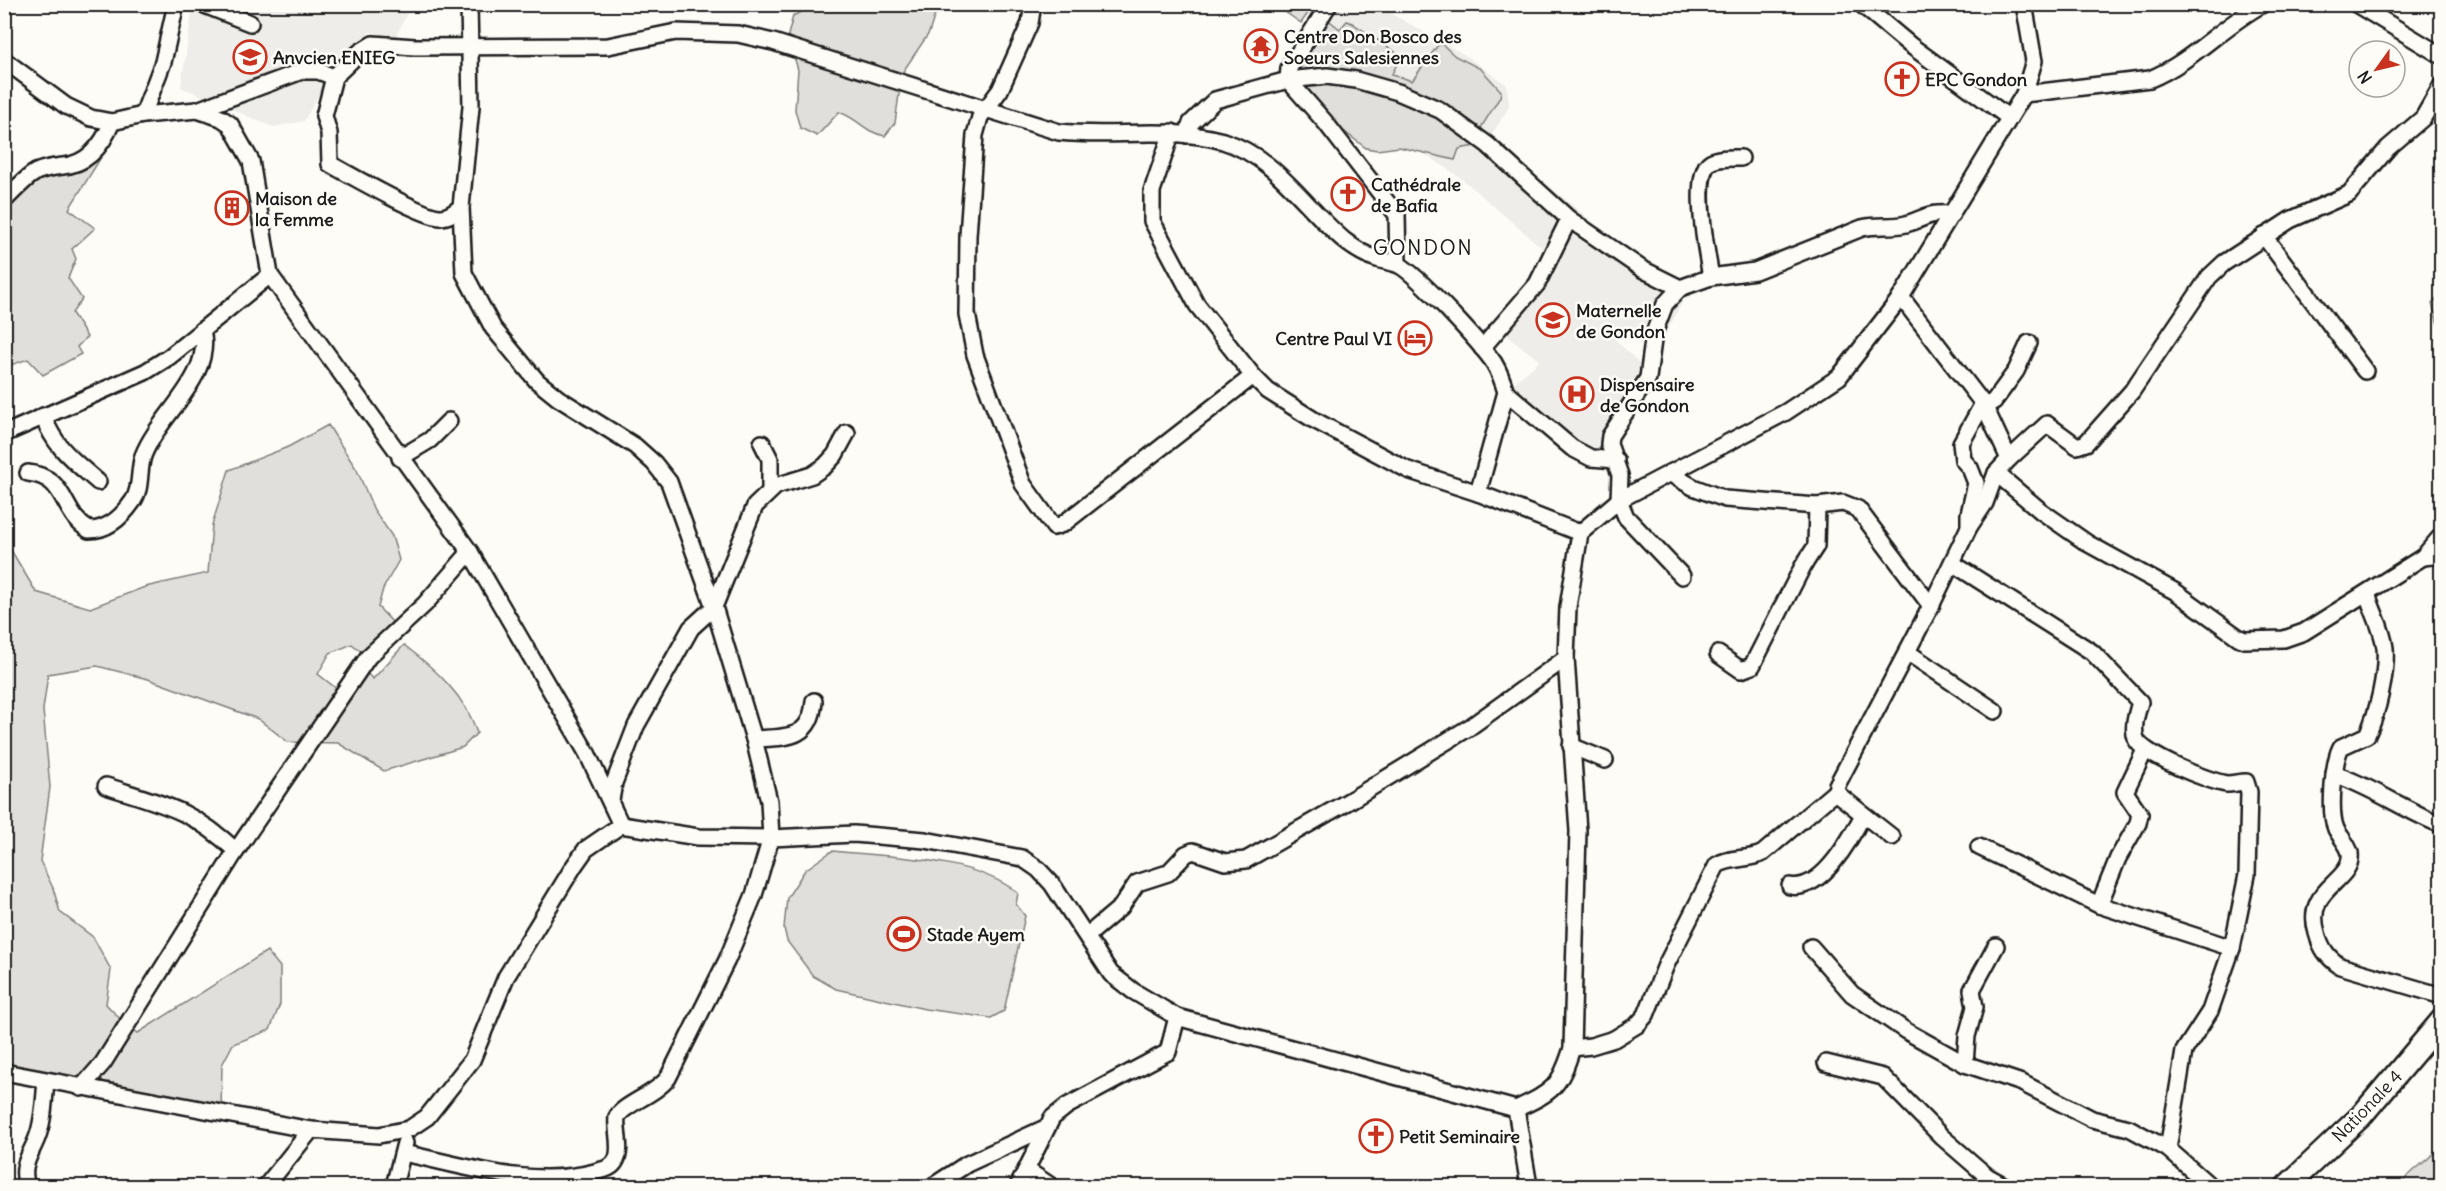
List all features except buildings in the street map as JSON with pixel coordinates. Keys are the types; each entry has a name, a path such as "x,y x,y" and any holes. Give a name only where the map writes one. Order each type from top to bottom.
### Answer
{"highway":[{"name":"Nationale 4","path":"2287,1186 2361,1116 2442,1020"}],"street":[{"path":"143,115 162,62 176,4"},
{"path":"202,4 250,23"},
{"path":"403,1153 518,1181 569,1178 605,1169 616,1161 617,1117 623,1109 656,1090 668,1078 736,942 754,895 771,838 769,801 754,739 714,607 680,507 669,482 654,463 635,446 544,387 493,328 464,273 461,207 471,107 469,4"},
{"path":"1033,4 1030,23 1000,90 984,110 975,135 968,236 967,314 975,355 1019,474 1046,518 1054,527 1063,524 1252,376"},
{"path":"1329,4 1289,68 1288,80 1325,122 1397,215 1398,264"},
{"path":"1861,4 1910,45 2008,117"},
{"path":"4,1072 311,1130 379,1135 409,1129 427,1117 472,1060 506,977 574,866 586,849 621,825 698,837 771,838 854,834 925,840 1022,858 1038,869 1052,884 1088,935 1111,974 1121,983 1177,1017 1516,1109 1543,1096 1564,1075 1572,1048 1578,831 1566,658 1568,607 1580,533 1619,500 1786,412 1824,389 1851,362 1901,297 2024,94 2034,61 2024,4"},
{"path":"2024,94 2150,79 2169,72 2242,15 2263,4"},
{"path":"2356,4 2442,56"},
{"path":"461,207 451,215 435,217 386,195 330,164 328,133 324,116 334,77 373,44 415,47 608,46 676,32 738,34 785,45 1059,132 1179,134 1223,141 1251,154 1281,176 1346,243 1374,259 1398,264 1414,276 1482,348 1502,377 1506,393 1478,493"},
{"path":"4,60 66,106 91,118 112,122 143,115 198,110 302,70 318,71 334,77"},
{"path":"1580,533 1478,493 1408,470 1314,420 1268,391 1252,376 1197,305 1152,221 1152,190 1179,134 1215,100 1288,80 1327,76 1356,80 1398,92 1440,110 1488,146 1569,219 1618,255 1658,279 1680,288"},
{"path":"1572,1048 1591,1046 1614,1039 1637,1025 1646,1015 1666,965 1717,865 1736,857 1752,858 1763,853 1836,791 1931,606 1969,526 1985,503 1996,473 2047,424 2077,446 2086,443 2132,391 2209,277 2224,263 2290,220 2339,201 2354,190 2388,148 2423,118 2442,85"},
{"path":"198,110 230,124 251,161 270,275 470,552 587,753 621,825"},
{"path":"4,201 36,172 51,167 75,164 88,157 106,139 112,122"},
{"path":"1711,277 1701,206 1703,174 1707,166 1716,160 1741,158"},
{"path":"1682,576 1633,526 1619,500 1620,475 1609,444 1610,436 1648,378 1654,333 1665,304 1680,288 1711,277 1755,271 1862,228 1878,224 1903,225 1930,213 1952,214"},
{"path":"1482,348 1537,284 1569,219"},
{"path":"2264,236 2365,371"},
{"path":"4,434 145,372 169,357 270,275"},
{"path":"1901,297 1984,405 2009,459"},
{"path":"28,473 39,474 51,480 74,516 88,530 107,527 114,522 136,498 143,456 171,409 200,369 204,357 202,330"},
{"path":"1969,526 1976,483 1970,468 1963,460 1961,443 1984,405 1994,401 2016,371 2030,343"},
{"path":"1506,393 1572,448 1591,458 1616,460"},
{"path":"43,416 50,435 61,450 98,482"},
{"path":"400,458 430,440 449,421"},
{"path":"610,800 614,783 636,726 691,628 714,607 755,506 776,486 812,475 825,466 835,455 847,433"},
{"path":"762,443 770,459 770,491"},
{"path":"1669,473 1693,487 1725,499 1817,506 1843,503 1858,509 1931,606"},
{"path":"1996,473 2042,511 2087,543 2176,592 2244,640 2284,639 2304,633 2423,557 2442,535"},
{"path":"1718,654 1741,670 1752,666 1803,566 1816,546 1817,506"},
{"path":"81,1088 97,1071 121,1036 236,851 368,657 425,604 470,552"},
{"path":"2423,557 2442,555"},
{"path":"1952,563 2092,652 2140,702 2135,720 2136,739 2145,750 2200,775 2228,784 2246,782 2249,792 2247,875 2232,948 2210,1011 2184,1051 2168,1149"},
{"path":"2367,593 2385,649 2378,704 2367,735 2341,747 2334,774 2334,819 2336,828 2350,852 2349,864 2344,874 2320,898 2314,910 2314,923 2322,947 2329,958 2340,966 2442,996"},
{"path":"1907,652 1995,711"},
{"path":"1088,935 1121,907 1129,891 1142,879 1168,873 1186,854 1194,851 1225,862 1246,860 1354,798 1470,727 1566,658"},
{"path":"754,739 796,735 804,730 813,710 814,701"},
{"path":"1571,746 1605,760"},
{"path":"2099,905 2118,858 2138,823 2140,814 2126,792 2145,750"},
{"path":"2334,774 2363,786 2413,815 2442,825"},
{"path":"106,786 181,810 223,839 236,851"},
{"path":"1836,791 1892,837"},
{"path":"1790,886 1801,885 1832,865 1846,847 1863,814"},
{"path":"1979,848 2075,891 2099,905 2232,948"},
{"path":"1965,1064 1967,1036 1975,1007 1972,990 1996,946"},
{"path":"1811,947 1852,994 1906,1031 1965,1064 2022,1083 2092,1119 2129,1128 2168,1149 2210,1186"},
{"path":"933,1186 967,1164 1045,1128 1067,1106 1167,1052 1177,1017"},
{"path":"1826,1063 1882,1077 1942,1137 1987,1176 2005,1186"},
{"path":"27,1186 23,1171 41,1121 46,1081"},
{"path":"1516,1109 1529,1186"},
{"path":"1018,1186 1045,1128"},
{"path":"394,1186 409,1129"},
{"path":"267,1186 311,1130"},
{"path":"1027,1170 1051,1186"}],"shaded area":[{"name":"Anvcien ENIEG","path":"193,5 411,5 395,38 369,32 351,70 332,71 304,121 273,127 181,87"},
{"path":"814,5 938,5 929,33 902,73 895,123 885,136 871,131 839,112 817,136 800,128 795,110 798,70 788,35 793,16"},
{"path":"1275,5 1314,5 1301,23"},
{"path":"1334,5 1376,5 1465,55 1507,85 1509,106 1490,138 1685,297 1658,348 1608,332 1646,370 1630,401 1594,458 1509,387 1540,361 1503,332 1554,258 1461,178 1293,66"},
{"path":"1322,19 1327,19 1340,29 1347,21 1352,23 1398,54 1399,60 1392,74 1412,81 1438,45 1443,45 1455,56 1481,69 1501,91 1500,97 1482,126 1475,146 1459,149 1455,160 1399,147 1377,150 1366,148 1304,101 1295,70 1318,41"},
{"path":"95,155 100,159 69,209 95,228 72,249 76,259 68,278 82,299 72,313 87,337 77,347 81,354 43,375 28,359 5,367 4,203 32,179"},
{"path":"2441,295 2441,334 2432,304"},
{"path":"328,425 357,470 374,510 392,536 399,560 383,589 378,607 398,628 368,657 352,644 330,653 318,674 341,692 363,670 373,679 404,645 448,684 465,707 477,733 463,747 384,771 338,743 288,742 258,719 148,679 97,666 48,674 43,710 50,787 40,861 53,888 60,912 93,937 111,970 106,1004 122,1021 138,1033 267,951 280,967 280,1004 270,1030 233,1044 222,1065 221,1110 19,1066 4,1066 5,540 36,592 90,608 145,587 208,573 212,525 229,470 288,447"},
{"name":"Stade Ayem","path":"832,851 904,857 954,865 999,881 1018,893 1016,904 1025,916 1004,1011 991,1018 925,1009 836,989 813,976 787,941 784,928 787,898 805,870"},
{"path":"2441,1146 2441,1186 2399,1186 2409,1175"}],"place":[{"name":"Centre Don Bosco des Soeurs Salesiennes","path":"1261,46"},
{"name":"Anvcien ENIEG","path":"250,57"},
{"name":"EPC Gondon","path":"1902,79"},
{"name":"Cathédrale de Bafia","path":"1348,194"},
{"name":"Maison de la Femme","path":"232,208"},
{"name":"Maternelle de Gondon","path":"1553,320"},
{"name":"Centre Paul VI","path":"1415,338"},
{"name":"Dispensaire de Gondon","path":"1577,394"},
{"name":"Stade Ayem","path":"904,934"},
{"name":"Petit Seminaire","path":"1376,1136"}],"district":[{"name":"GONDON","path":"1423,247"}]}
